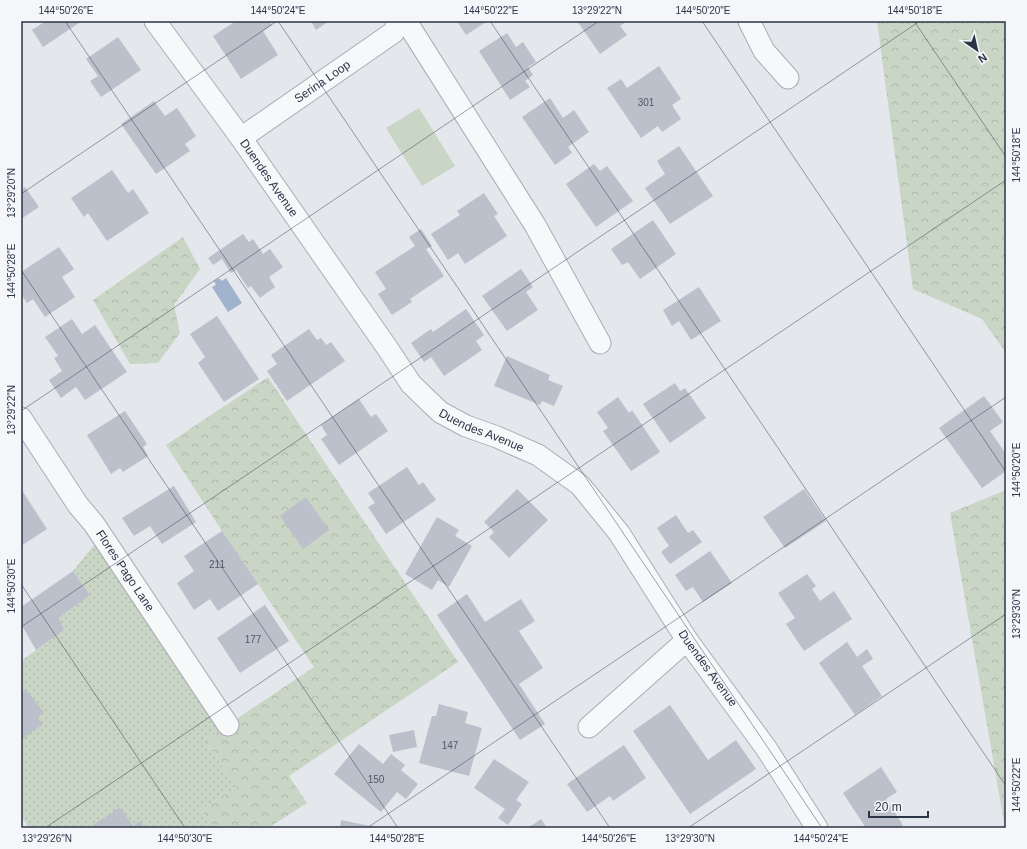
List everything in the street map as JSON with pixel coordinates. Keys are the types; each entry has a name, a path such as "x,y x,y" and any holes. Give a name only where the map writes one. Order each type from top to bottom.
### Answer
{"street":[{"name":"Duendes Avenue","path":"155,21 241,138 411,384 440,412 466,426 497,437 538,455 580,485 619,534 687,640 766,748 817,828"},
{"name":"Serina Loop","path":"241,138 394,32 398,21"},
{"path":"406,21 535,225 600,343"},
{"path":"749,21 764,51 788,78"},
{"name":"Flores Pago Lane","path":"21,418 78,505 94,524 228,725"},
{"path":"589,726 687,640"}],"green space":[{"path":"877,21 1006,21 1006,353 982,319 913,289"},
{"path":"419,108 455,166 422,186 386,128"},
{"path":"183,237 200,269 174,305 180,333 158,363 130,364 93,300"},
{"path":"268,377 458,662 289,776 307,803 268,828 212,828 201,810 236,787 205,740 314,667 166,445"},
{"path":"1006,490 1006,828 1005,828 950,513"},
{"path":"102,535 228,725 205,740 236,787 201,810 212,828 29,828 21,816 21,661 64,630 59,618 90,595 73,571"}],"water":[{"path":"226,278 242,303 228,312 212,287 216,285 214,281 220,279 222,281"}],"building":[{"path":"46,21 82,21 43,47 32,30"},
{"path":"236,21 269,21 272,25 263,31 278,55 241,79 213,36"},
{"path":"311,21 329,21 316,30"},
{"path":"457,21 485,21 486,22 466,35"},
{"path":"577,21 627,21 620,26 627,35 600,54"},
{"path":"507,33 516,47 523,42 536,62 528,67 533,75 525,81 530,87 510,100 479,51"},
{"path":"118,37 141,70 101,97 90,81 98,76 86,59"},
{"path":"659,66 681,99 672,105 681,119 662,132 658,126 641,138 607,88 621,79 627,88"},
{"path":"550,98 563,118 574,110 589,132 568,147 572,153 555,165 522,117"},
{"path":"154,101 165,116 177,108 196,136 185,144 190,151 156,174 121,124"},
{"path":"679,146 713,196 670,224 645,188 665,174 657,161"},
{"path":"594,164 600,171 607,166 633,201 596,227 566,184"},
{"path":"112,170 128,193 133,189 149,213 107,241 88,213 84,217 71,198"},
{"path":"25,187 39,207 21,219 21,190"},
{"path":"484,193 498,214 494,216 507,236 465,264 458,253 448,260 431,234 460,215 457,211"},
{"path":"653,220 676,254 640,279 628,262 622,265 611,249"},
{"path":"421,229 432,246 426,249 444,276 410,299 412,302 392,315 378,294 386,289 375,272 415,246 409,237"},
{"path":"243,234 249,242 253,239 263,254 270,249 283,267 269,277 275,287 260,298 251,286 248,288 236,270 231,273 222,259 213,265 208,258"},
{"path":"59,247 74,269 62,277 75,297 45,317 33,299 27,303 21,294 21,272"},
{"path":"521,269 533,287 526,292 538,310 507,331 482,296"},
{"path":"699,287 721,321 691,340 679,321 672,326 663,310"},
{"path":"466,309 484,335 476,341 482,350 444,376 431,357 424,362 411,343 431,329 433,332"},
{"path":"217,316 259,379 224,402 198,363 205,357 190,334"},
{"path":"72,319 82,334 95,325 127,372 85,400 76,387 61,398 49,380 62,371 54,358 58,356 45,337"},
{"path":"309,329 317,340 321,338 326,345 331,342 345,361 287,401 267,371 277,364 271,355"},
{"path":"507,356 550,375 548,380 563,386 554,406 542,401 540,405 494,386"},
{"path":"675,383 680,391 685,388 706,418 670,443 643,404"},
{"path":"984,396 1003,422 990,431 1006,454 1006,471 982,488 939,428"},
{"path":"618,397 629,413 632,410 660,452 631,471 603,431 608,428 597,412"},
{"path":"359,399 371,417 376,414 388,431 339,465 321,439 327,435 321,425"},
{"path":"125,411 147,444 143,447 148,456 123,472 120,468 111,474 87,435"},
{"path":"407,467 419,485 423,482 436,500 386,534 368,507 375,503 368,493"},
{"path":"174,486 196,522 162,544 150,526 134,536 122,518"},
{"path":"517,489 548,520 509,558 489,537 494,532 484,522"},
{"path":"804,489 826,521 785,548 763,517"},
{"path":"23,492 47,529 21,546 21,494"},
{"path":"306,497 329,530 303,549 280,516"},
{"path":"676,515 688,533 693,530 702,542 670,564 661,552 669,546 657,528"},
{"path":"437,517 459,530 455,536 472,546 449,587 438,580 432,590 405,574"},
{"path":"222,531 258,584 218,611 210,599 194,610 177,583 194,571 184,556"},
{"path":"710,551 732,583 703,602 693,587 686,591 675,575"},
{"path":"73,571 90,595 59,618 64,630 36,650 21,624 21,607"},
{"path":"807,574 816,586 812,589 820,601 834,591 852,619 804,651 786,624 795,618 778,593"},
{"path":"467,594 485,622 521,599 535,621 519,631 543,668 519,684 545,724 520,740 437,615"},
{"path":"265,605 289,641 240,673 217,638"},
{"path":"847,642 857,657 867,649 873,659 862,666 882,696 855,715 819,663"},
{"path":"26,689 44,713 37,717 43,724 21,740 21,692"},
{"path":"439,704 468,712 465,723 482,728 469,776 419,763 432,716 436,716"},
{"path":"670,705 708,760 736,740 756,769 690,814 633,731"},
{"path":"414,730 417,747 393,752 389,735"},
{"path":"359,744 383,764 391,754 405,765 401,770 418,784 406,799 397,792 381,812 334,774"},
{"path":"624,745 646,778 613,801 610,796 587,812 567,784"},
{"path":"494,759 529,782 516,800 522,804 508,825 498,818 505,809 474,788"},
{"path":"881,767 897,792 886,799 903,825 899,828 866,828 843,793"},
{"path":"120,807 133,826 140,821 145,828 89,828"},
{"path":"541,819 547,828 528,828"},
{"path":"341,820 375,827 375,828 340,828"}]}
